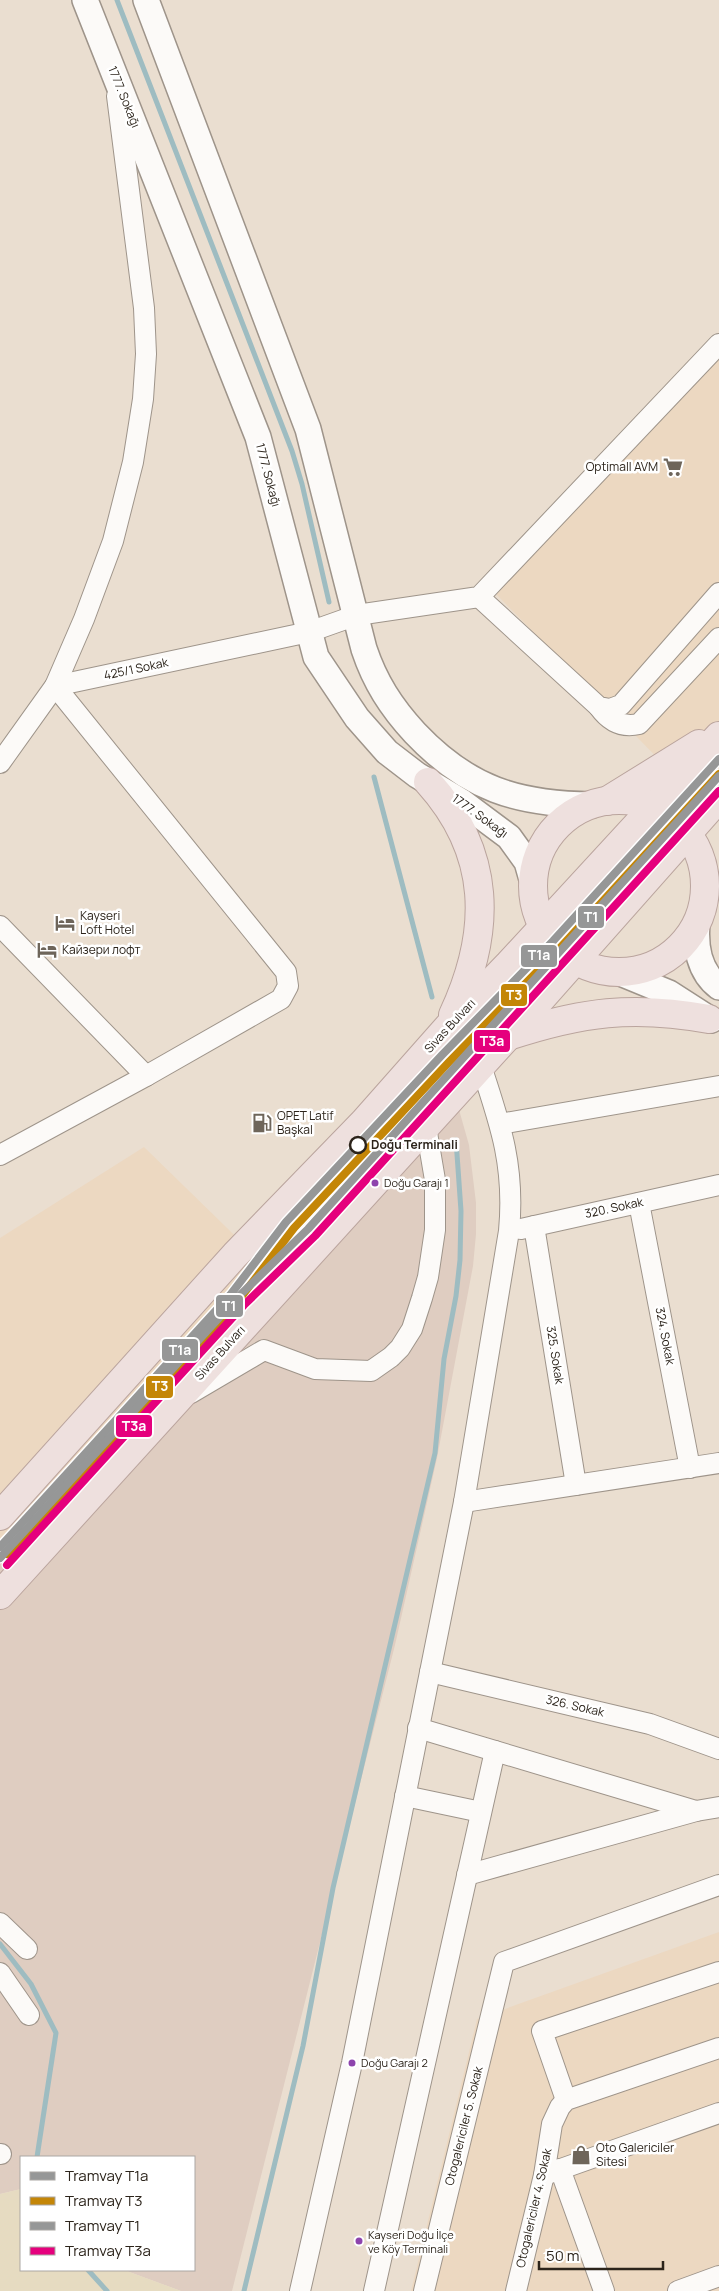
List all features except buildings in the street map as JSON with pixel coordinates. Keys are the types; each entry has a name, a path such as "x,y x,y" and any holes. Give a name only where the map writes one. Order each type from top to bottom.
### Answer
{"highway":[{"path":"600,803 623,800 653,807 677,822 687,832 695,845 705,873 704,903 697,923 684,943 661,962 633,972 618,972 588,967 575,960 553,941 543,927 537,913 533,883 537,861 546,841 566,819 600,803 719,731"},
{"name":"Sivas Bulvarı","path":"0,1516 235,1255 364,1122 448,1027 719,736"},
{"path":"428,782 461,826 474,859 480,892 480,921 474,957 459,1003 448,1027"},
{"name":"Sivas Bulvarı","path":"0,1595 426,1127 719,798"},
{"path":"508,1036 552,1022 600,1013 652,1011 714,1022"}],"street":[{"name":"1777. Sokağı","path":"85,0 258,437 316,657 357,718 387,752 428,782 482,815 509,837 527,862 533,883"},
{"name":"1777. Sokağı","path":"146,0 308,429 370,667 378,684 397,712 439,757 465,776 505,793 548,803 600,803"},
{"path":"0,763 54,686 84,619 113,541 133,462 145,377 144,308 115,74"},
{"path":"719,344 479,597 608,717 620,724 639,724 719,638"},
{"path":"599,707 610,709 621,705 719,593"},
{"name":"425/1 Sokak","path":"54,686 309,632 357,615 479,597"},
{"path":"0,1155 146,1076 280,999 285,993 288,979 286,972 54,686"},
{"path":"697,923 696,934 699,956 709,977 719,987"},
{"path":"0,926 146,1076"},
{"path":"618,972 669,993 714,1022"},
{"path":"300,2291 352,2063 464,1502 509,1231 511,1181 500,1124 481,1066"},
{"path":"500,1124 719,1086"},
{"path":"175,1403 264,1350 315,1369 371,1371 400,1348 412,1329 422,1298 428,1277 435,1230 435,1180 426,1127"},
{"name":"320. Sokak","path":"509,1231 719,1185"},
{"name":"324. Sokak","path":"639,1203 690,1468"},
{"name":"325. Sokak","path":"534,1226 576,1485"},
{"path":"464,1502 719,1462"},
{"name":"326. Sokak","path":"430,1672 650,1724 719,1748"},
{"path":"418,1728 696,1811"},
{"path":"374,2291 495,1751"},
{"path":"405,1796 481,1812"},
{"path":"467,1875 696,1811 719,1807"},
{"name":"Otogalericiler 5. Sokak","path":"424,2291 504,1962 719,1885"},
{"path":"0,1923 27,1949"},
{"path":"719,1972 542,2031 566,2100 719,2048"},
{"path":"0,1973 29,2015"},
{"name":"Otogalericiler 4. Sokak","path":"516,2291 552,2172 552,2124 560,2107 566,2100"},
{"path":"604,2291 552,2172 719,2113"},
{"path":"678,2291 719,2276"}],"shaded area":[{"path":"719,343 719,772 696,797 488,586"},
{"path":"444,1067 454,1092 469,1145 476,1203 473,1266 437,1458 395,1645 232,2291 181,2291 127,2271 195,2271 195,2156 20,2156 20,2189 0,2194 0,1559 86,1466"},
{"path":"144,1147 266,1266 0,1559 0,1238"},
{"name":"Oto Galericiler Sitesi","path":"719,1932 719,2291 411,2291 477,2019"}],"sand":[{"path":"20,2189 20,2271 127,2271 181,2291 0,2291 0,2194"}],"waterway":[{"path":"117,0 292,451 302,484 329,602"},
{"path":"374,777 432,997"},
{"path":"244,2291 303,2046 333,1888 435,1453 444,1359 456,1296 460,1260 461,1211 456,1140"},
{"path":"0,1944 31,1984 56,2033 37,2156"},
{"path":"89,2271 107,2291"}],"tram line":[{"name":"T1a","path":"0,1547 231,1294 286,1222 442,1055 553,941 719,759"},
{"name":"T3","path":"7,1554 238,1301 294,1228 449,1062 560,948 719,774"},
{"name":"T1","path":"0,1558 237,1298 308,1229 719,776"},
{"name":"T3a","path":"7,1565 244,1305 315,1236 719,791"}],"place":[{"name":"Optimall AVM","path":"673,467"},
{"name":"Kayseri Loft Hotel","path":"65,923"},
{"name":"Кайзери лофт","path":"47,950"},
{"name":"OPET Latif Başkal","path":"262,1123"},
{"name":"Doğu Terminali","path":"358,1145"},
{"name":"Doğu Garajı 1","path":"375,1183"},
{"name":"Doğu Garajı 2","path":"352,2063"},
{"name":"Oto Galericiler Sitesi","path":"581,2155"},
{"name":"Kayseri Doğu İlçe ve Köy Terminali","path":"359,2241"}]}
